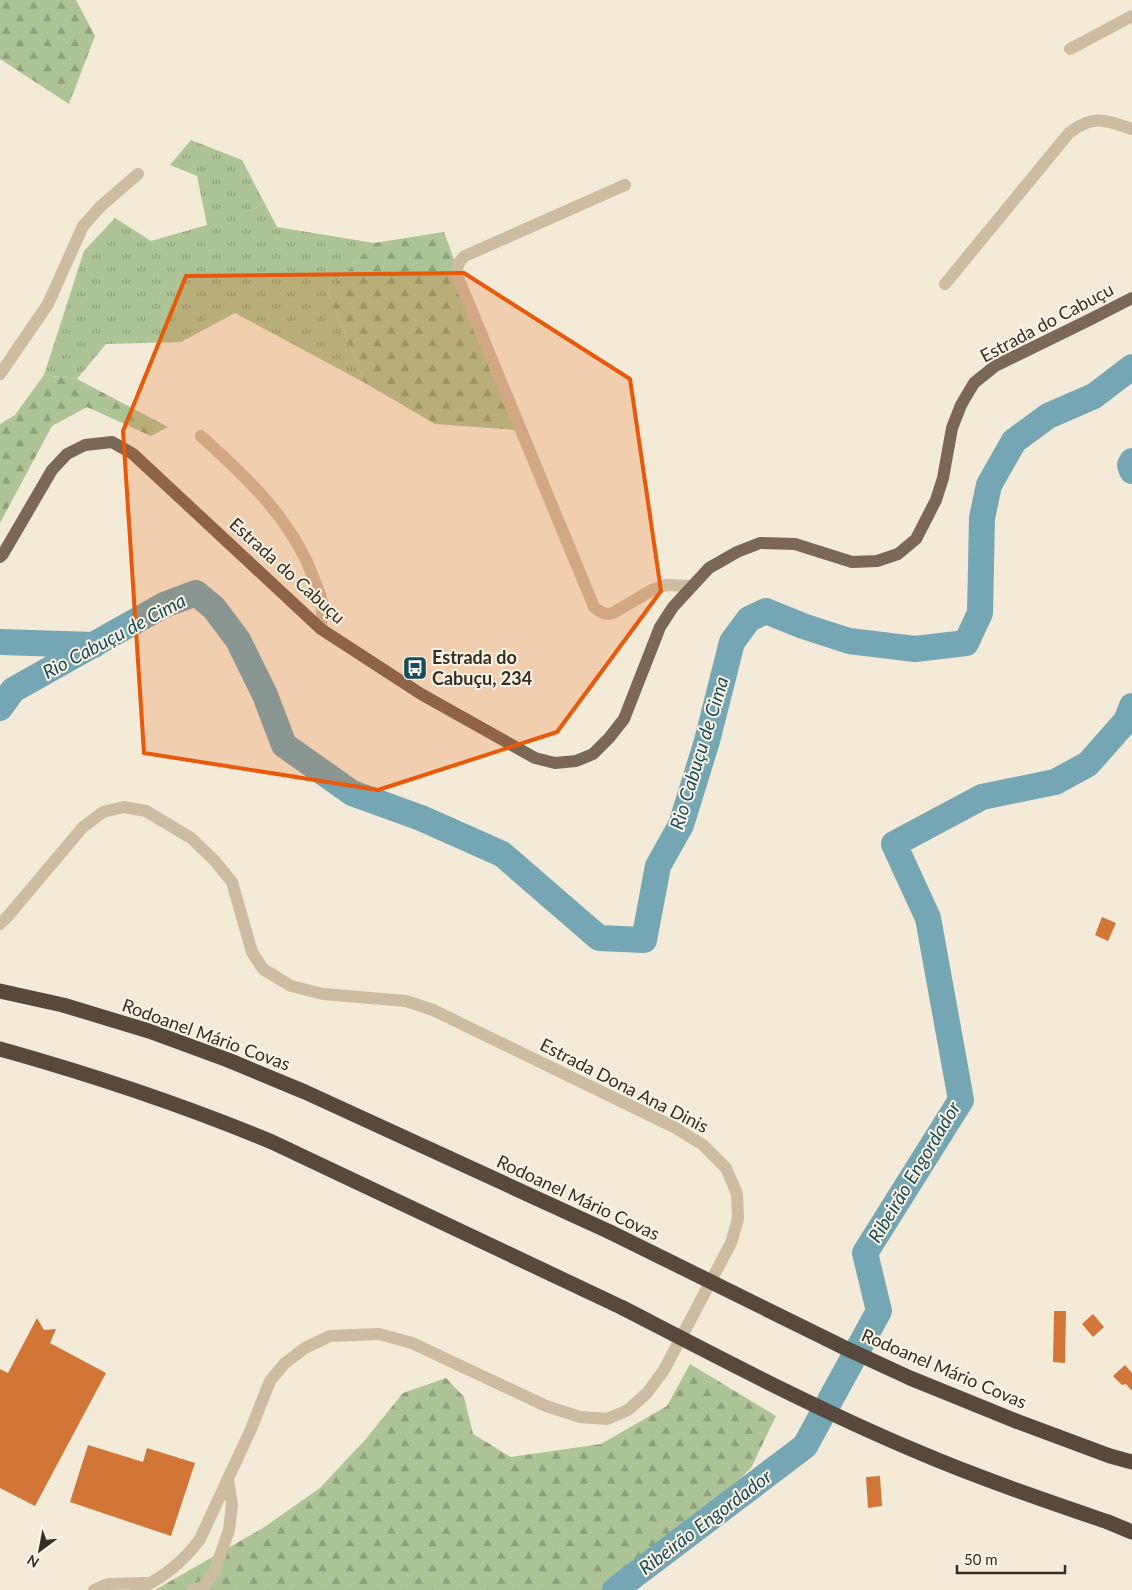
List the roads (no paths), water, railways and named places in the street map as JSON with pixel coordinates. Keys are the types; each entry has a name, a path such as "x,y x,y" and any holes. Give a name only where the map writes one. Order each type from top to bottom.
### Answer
{"highway":[{"name":"Rodoanel Mário Covas","path":"0,991 63,1005 124,1024 228,1060 305,1092 610,1232 910,1378 1016,1421 1110,1456 1132,1462"},
{"path":"0,1049 78,1071 155,1096 272,1142 623,1308 825,1410 916,1451 1132,1532"}],"main road":[{"name":"Estrada do Cabuçu","path":"0,556 3,554 52,470 67,454 84,446 112,442 133,454 320,629 422,694 535,758 555,763 576,761 593,754 624,719 660,627 673,607 709,568 736,552 760,543 795,544 852,562 877,562 898,554 916,539 936,500 943,478 952,428 961,404 974,383 995,366 1132,298"}],"street":[{"path":"1070,49 1132,16"},
{"path":"946,284 1070,133 1082,124 1102,120 1132,129"},
{"path":"0,374 48,304 83,226 101,206 138,174"},
{"path":"625,185 465,256 459,261 457,275 594,607 599,612 606,614 614,613 652,590 666,585 692,586"},
{"path":"201,436 237,469 282,519 300,548 322,603 320,629"},
{"name":"Estrada Dona Ana Dinis","path":"0,924 83,827 103,812 124,807 146,810 191,838 214,860 232,882 252,952 263,969 291,986 323,994 406,1001 433,1010 674,1127 703,1145 726,1168 738,1194 738,1219 731,1243 664,1370 647,1393 628,1410 607,1419 580,1417 546,1406 412,1343 379,1334 330,1336 305,1348 285,1363 270,1381 251,1429 200,1540 188,1556 154,1583 136,1590"},
{"path":"192,1590 203,1587 214,1573 229,1530 232,1505 228,1480"},
{"path":"94,1590 108,1584 154,1583"}],"waterway":[{"name":"Rio Cabuçu de Cima","path":"0,708 13,690 164,605 196,593 214,608 238,640 265,695 284,745 352,793 421,818 502,854 599,938 644,940 658,866 681,825 707,741 732,642 749,619 766,611 803,626 849,641 915,649 966,643 980,613 982,518 989,485 1014,441 1048,416 1094,396 1132,367"},
{"name":"Ribeirão Engordador","path":"1132,461 1130,465 1132,471"},
{"path":"0,642 94,645"},
{"name":"Ribeirão Engordador","path":"615,1590 805,1446 879,1311 865,1253 961,1100 928,918 894,844 982,797 1055,782 1088,764 1126,721 1132,706"}],"place":[{"name":"Estrada do Cabuçu, 234","path":"415,668"}]}
